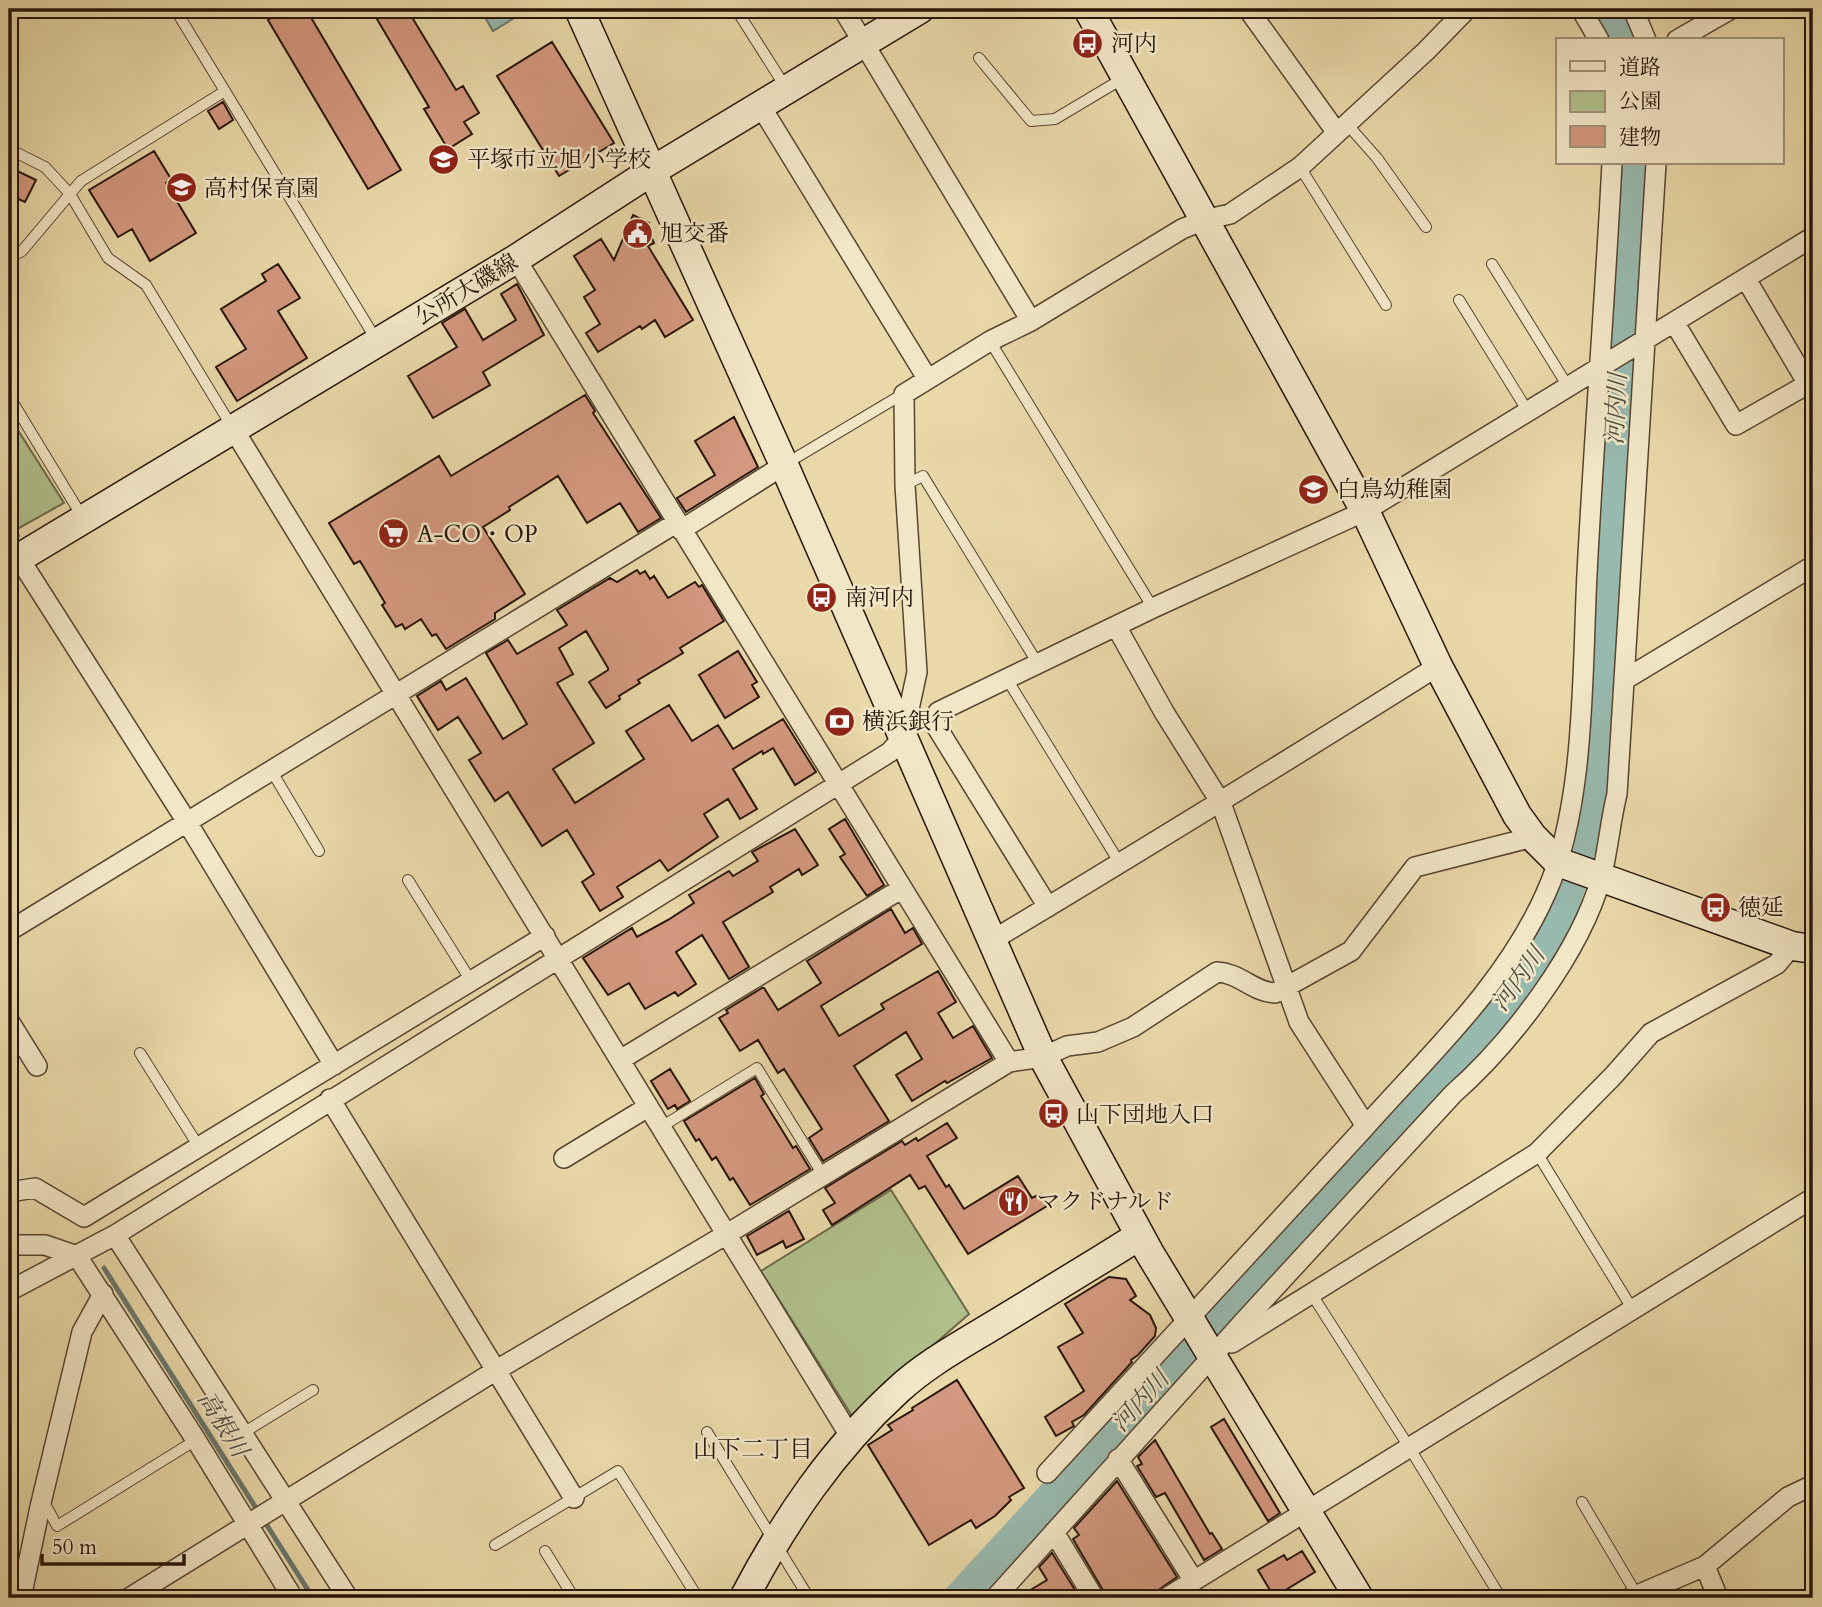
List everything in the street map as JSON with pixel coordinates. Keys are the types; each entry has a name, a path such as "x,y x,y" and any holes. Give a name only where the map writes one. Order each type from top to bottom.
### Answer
{"street":[{"path":"579,9 784,465 1043,1057 1139,1236 1359,1598"},
{"path":"844,9 1031,321"},
{"name":"公所大磯線","path":"14,561 516,259 786,88 920,9"},
{"path":"1088,9 1365,511 1438,666 1517,815 1533,837 1561,863 1802,947"},
{"path":"1248,9 1341,128"},
{"path":"9,1291 115,1235 890,752 903,737 917,672 905,485 904,394 1182,229 1230,214 1300,167 1426,51 1467,9"},
{"path":"1581,9 1598,38"},
{"path":"1633,9 1645,38"},
{"path":"1680,38 1731,9"},
{"path":"760,105 927,378"},
{"path":"1047,1473 1477,1002 1509,961 1561,863 1577,742 1612,164"},
{"path":"995,1598 1209,1355 1517,1026 1564,959 1597,877 1617,794 1656,164"},
{"path":"1048,907 933,721 937,712 1153,608 1365,511 1598,366 1646,340 1813,237"},
{"path":"516,259 1009,1062"},
{"path":"1674,322 1737,425 1808,384 1746,279"},
{"path":"234,430 850,1436"},
{"path":"9,931 397,694 784,465"},
{"path":"14,561 187,822 334,1065"},
{"path":"1624,680 1813,566"},
{"path":"1116,626 1164,712 1221,803 1299,1022 1366,1126"},
{"path":"991,941 1221,803 1438,666"},
{"path":"129,1598 495,1371 727,1234 1009,1062 1043,1057 1067,1046 1098,1042 1133,1027 1217,972 1231,972 1262,992 1275,993 1351,951 1415,867 1533,837"},
{"path":"620,1060 901,888"},
{"path":"9,1192 35,1188 84,1217 545,936"},
{"path":"1209,1355 1537,1153 1651,1033 1777,964 1802,947"},
{"path":"9,1021 37,1066"},
{"path":"330,1099 574,1498"},
{"path":"564,1158 648,1107"},
{"path":"1166,1598 1813,1198"},
{"path":"115,1235 348,1598"},
{"path":"744,1598 774,1542 813,1483 850,1436 899,1389 930,1366 1139,1236"},
{"path":"9,1245 45,1245 77,1256 196,1440 293,1598"},
{"path":"21,1598 82,1332 103,1294"},
{"path":"1118,1459 1194,1581"},
{"path":"1633,1597 1705,1566 1788,1497 1813,1485"},
{"path":"1054,1532 1094,1598"},
{"path":"1705,1566 1718,1598"}],"lane":[{"path":"175,9 377,342"},
{"path":"736,9 786,88"},
{"path":"979,58 1031,121 1055,119 1125,77"},
{"path":"9,258 22,250 81,181 225,91"},
{"path":"1341,128 1377,158 1426,227"},
{"path":"9,149 45,167 70,194 108,258 146,285 234,430"},
{"path":"1300,167 1386,304"},
{"path":"1492,264 1567,385"},
{"path":"1460,300 1527,410"},
{"path":"990,341 1153,608"},
{"path":"784,465 904,394"},
{"path":"9,396 83,519"},
{"path":"905,485 923,476 1038,664"},
{"path":"1007,679 1119,862"},
{"path":"271,770 319,851"},
{"path":"408,880 471,981"},
{"path":"140,1053 199,1147"},
{"path":"660,1127 757,1068 823,1175"},
{"path":"1537,1153 1633,1310"},
{"path":"1311,1293 1501,1598"},
{"path":"243,1433 313,1390"},
{"path":"707,1432 809,1598"},
{"path":"42,1500 57,1526 196,1440"},
{"path":"495,1545 618,1471 698,1598"},
{"path":"1582,1502 1633,1597"},
{"path":"545,1551 574,1598"}],"green space":[{"path":"9,416 64,503 17,529 19,536 9,542"},
{"path":"891,1190 969,1314 852,1416 761,1271"}],"water":[{"path":"480,9 522,9 524,12 493,31"}],"building":[{"path":"287,9 306,9 401,170 368,189 268,20"},
{"path":"371,9 407,9 456,90 463,86 479,113 464,122 472,134 448,149 424,109 429,107"},
{"path":"552,42 614,143 559,176 497,76"},
{"path":"223,102 233,120 219,129 208,111"},
{"path":"154,151 171,179 166,183 196,233 150,261 132,229 118,237 89,190"},
{"path":"9,167 36,180 25,202 9,195"},
{"path":"633,215 649,223 647,227 654,243 648,246 693,320 665,337 655,320 642,329 640,326 598,352 586,333 600,324 584,297 595,290 574,256 601,239 614,260"},
{"path":"278,264 300,298 278,311 307,358 237,401 216,367 246,349 221,309 266,281 262,274"},
{"path":"517,284 544,335 483,372 490,385 433,418 408,376 457,347 442,323 465,309 483,340 516,320 501,294"},
{"path":"585,395 595,411 593,413 661,518 638,532 620,503 587,523 558,476 483,527 525,594 495,613 495,619 446,649 436,634 432,636 421,619 405,629 402,624 396,627 360,561 354,564 329,523 439,456 451,476"},
{"path":"734,417 758,467 686,512 677,498 715,475 695,441"},
{"path":"637,570 640,574 645,571 650,579 654,576 668,598 695,582 699,587 702,585 724,621 680,648 683,653 638,680 640,683 606,708 589,682 608,668 586,631 559,648 573,674 557,683 594,743 553,769 575,803 644,759 626,731 669,705 692,741 718,725 733,749 783,719 816,772 795,785 773,748 763,754 762,751 733,769 757,809 740,819 728,799 704,814 718,837 668,871 660,860 617,887 623,897 600,911 582,882 594,874 567,830 542,846 508,792 495,801 469,760 481,753 458,717 438,730 417,696 441,681 446,690 466,678 503,739 527,724 486,653 508,640 517,654 567,625 557,610 610,578 617,582"},
{"path":"738,651 757,682 752,685 759,697 725,718 699,675"},
{"path":"845,819 884,885 867,896 840,857 845,854 829,829"},
{"path":"795,829 818,865 802,875 799,869 770,887 773,892 723,922 749,967 729,979 702,935 676,952 696,984 678,996 675,992 645,1009 629,983 608,995 583,958 632,928 637,937 668,920 694,903 689,895 729,871 733,876 758,861 752,852"},
{"path":"891,909 905,933 913,928 922,944 821,1006 839,1036 884,1009 881,1004 938,971 956,1002 938,1013 953,1038 973,1026 992,1058 912,1101 896,1075 922,1059 906,1032 854,1066 889,1121 823,1161 809,1138 822,1129 784,1069 778,1073 758,1040 740,1051 719,1018 728,1013 726,1010 762,988 778,1010 821,983 807,961"},
{"path":"670,1069 690,1101 677,1109 675,1105 668,1109 651,1081"},
{"path":"755,1078 764,1094 761,1096 793,1148 796,1146 810,1169 750,1205 733,1178 730,1180 716,1157 712,1160 684,1121"},
{"path":"947,1123 957,1138 927,1156 946,1187 949,1185 964,1209 1018,1176 1032,1198 1040,1194 1047,1206 968,1254 925,1186 919,1189 910,1175 832,1225 823,1210 835,1203 825,1188 902,1141 905,1145 916,1138 918,1141"},
{"path":"789,1211 804,1239 786,1248 783,1241 757,1255 747,1236"},
{"path":"1109,1277 1126,1279 1136,1296 1130,1300 1150,1315 1156,1328 1155,1336 1084,1415 1072,1422 1074,1426 1056,1436 1045,1417 1084,1391 1058,1347 1083,1333 1065,1304"},
{"path":"957,1380 1024,1488 1009,1497 1011,1500 995,1516 976,1528 971,1520 929,1545 868,1445 892,1430 888,1425"},
{"path":"1224,1419 1280,1513 1268,1521 1211,1427"},
{"path":"1155,1440 1210,1534 1212,1533 1222,1549 1204,1560 1165,1493 1156,1497 1137,1466 1142,1464 1138,1457"},
{"path":"1117,1481 1177,1577 1147,1598 1106,1598 1073,1539 1079,1535 1074,1528"},
{"path":"1302,1551 1315,1572 1274,1597 1258,1570 1284,1555 1287,1560"},
{"path":"1052,1553 1080,1598 1017,1598 1047,1580 1039,1567"}],"waterway":[{"name":"河内川","path":"1604,9 1617,38"},
{"name":"河内川","path":"960,1598 1487,1022 1524,979 1553,930 1570,884 1593,789 1630,164"},
{"name":"高根川","path":"104,1268 313,1598"}],"place":[{"name":"河内","path":"1088,43"},
{"name":"平塚市立旭小学校","path":"444,159"},
{"name":"高村保育園","path":"181,188"},
{"name":"旭交番","path":"637,233"},
{"name":"白鳥幼稚園","path":"1314,489"},
{"name":"A-CO・OP","path":"394,534"},
{"name":"南河内","path":"822,597"},
{"name":"横浜銀行","path":"839,721"},
{"name":"徳延","path":"1715,907"},
{"name":"山下団地入口","path":"1053,1114"},
{"name":"マクドナルド","path":"1014,1201"}],"district":[{"name":"山下二丁目","path":"753,1449"}]}
